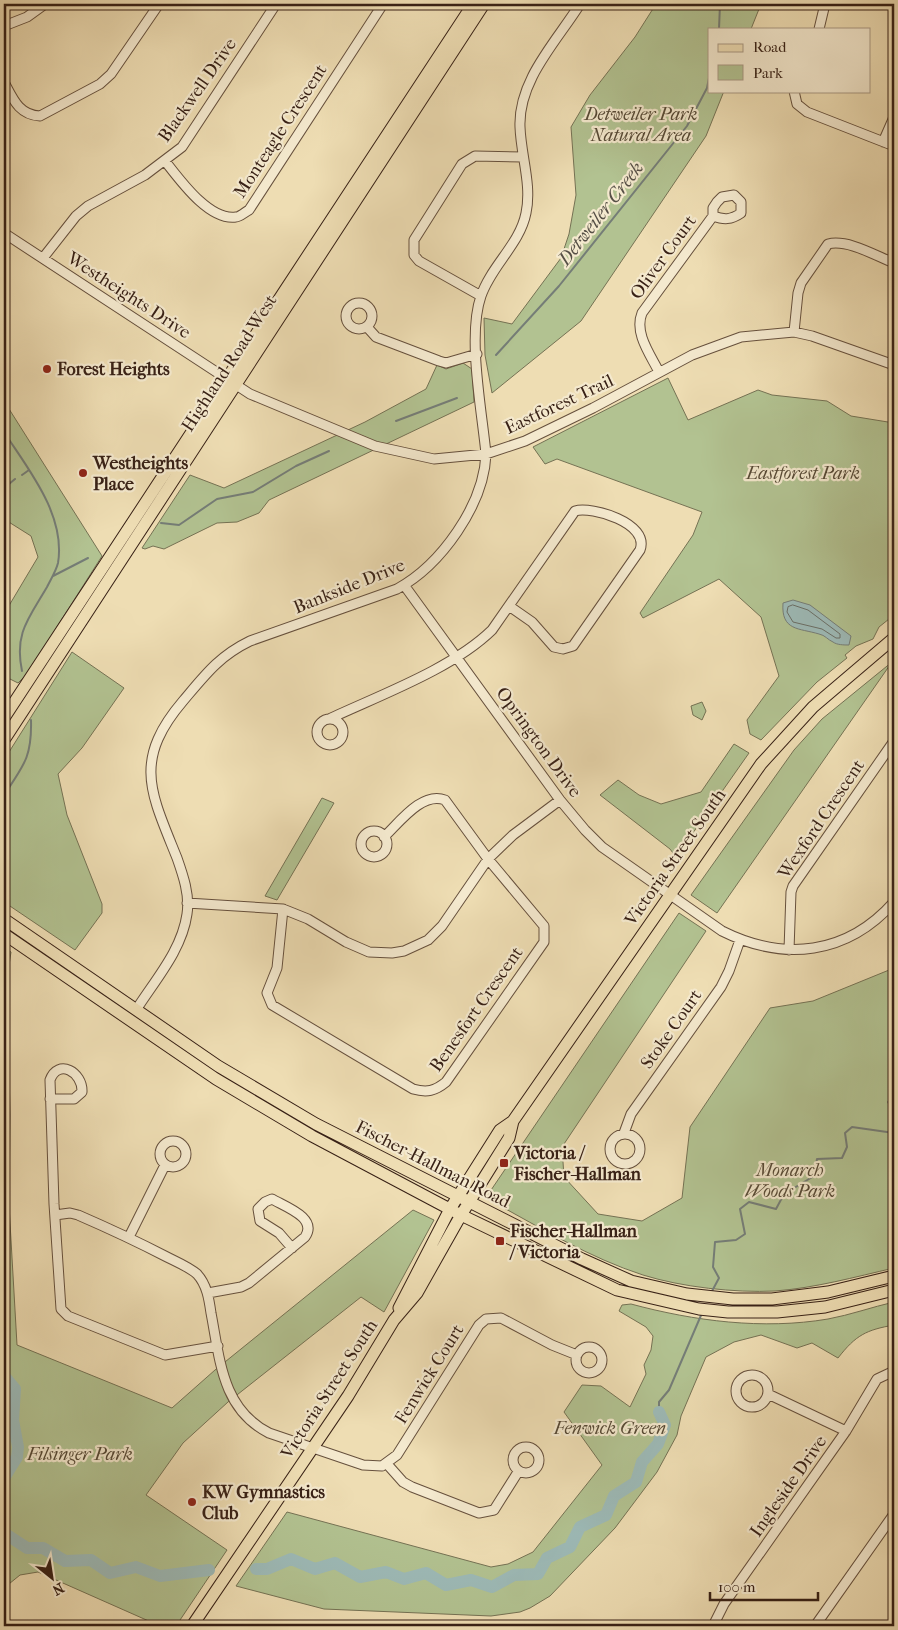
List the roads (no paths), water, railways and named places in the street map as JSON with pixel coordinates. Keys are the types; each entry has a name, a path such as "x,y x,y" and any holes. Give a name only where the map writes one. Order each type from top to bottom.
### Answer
{"main road":[{"name":"Highland Road West","path":"4,718 473,4"},
{"name":"Highland Road West","path":"4,740 484,4"},
{"name":"Victoria Street South","path":"394,1320 408,1288 450,1209 464,1199 509,1138 513,1121 761,764 813,707 894,638"},
{"name":"Fischer-Hallman Road","path":"4,919 218,1066 316,1124 612,1273 646,1285 687,1294 733,1299 807,1296 894,1276"},
{"name":"Fischer-Hallman Road","path":"4,934 216,1079 312,1136 461,1215 617,1290 682,1306 728,1312 796,1311 894,1290"},
{"name":"Victoria Street South","path":"192,1626 312,1449 394,1320 417,1293 461,1215 464,1199"}],"street":[{"path":"4,26 27,17 45,4"},
{"path":"4,82 19,108 31,116 40,116 100,84 111,74 159,4"},
{"name":"Blackwell Drive","path":"43,258 76,216 165,161 182,147 276,4"},
{"name":"Monteagle Crescent","path":"165,161 196,197 214,212 226,217 238,218 249,210 383,4"},
{"name":"Bankside Drive","path":"136,1010 176,949 187,913 182,871 151,786 151,761 155,744 169,717 218,660 230,651 250,641 404,585 427,569 438,556 472,505 481,488 486,454 476,325 481,296 520,230 529,198 520,126 526,88 580,4"},
{"path":"819,28 825,4"},
{"path":"794,92 797,104 807,112 894,146"},
{"path":"882,142 894,117"},
{"path":"481,296 419,261 414,255 414,240 462,164 468,159 475,156 523,157"},
{"name":"Oliver Court","path":"659,372 639,331 638,323 642,313 684,252 713,216"},
{"name":"Westheights Drive","path":"4,232 236,385"},
{"path":"794,332 798,293 801,283 828,244 835,242 846,245 894,263"},
{"path":"367,327 376,337 446,363 477,354"},
{"name":"Eastforest Trail","path":"236,385 266,401 375,446 434,459 486,454 533,437 593,408 659,372 726,342 756,334 794,332 828,340 894,365"},
{"path":"329,719 457,658 492,630 575,511 582,509 594,511 631,525 640,534 642,544 640,550 573,646 563,649 554,646 532,622 509,606"},
{"name":"Oprington Drive","path":"404,585 560,800 585,830 602,847 722,931 740,940 767,948 789,950 813,948 840,942 876,921 894,902"},
{"name":"Wexford Crescent","path":"789,950 791,892 793,886 894,741"},
{"name":"Benesfort Crescent","path":"284,909 277,968 267,993 272,1005 414,1089 430,1091 446,1082 544,942 544,926 488,859 449,804 441,798 424,801 384,837"},
{"path":"187,903 284,909 308,918 346,942 363,950 380,953 404,951 428,940 442,926 488,859 513,835 560,800"},
{"name":"Stoke Court","path":"624,1133 631,1114 721,987 729,972 740,940"},
{"path":"50,1099 60,1304 64,1313 165,1355 218,1346"},
{"path":"129,1238 165,1165"},
{"path":"208,1294 241,1287 249,1283 292,1248 305,1237 309,1232 309,1224 305,1218 272,1199 265,1202 258,1210 260,1221 279,1233 292,1248"},
{"path":"56,1215 70,1213 78,1215 129,1238 191,1270 203,1283 208,1294 224,1379 233,1401 247,1418 269,1434 363,1465 376,1467 387,1464 403,1482 412,1487 479,1514 494,1510 518,1472"},
{"name":"Fenwick Court","path":"387,1464 397,1455 479,1325 486,1319 501,1318 552,1345 577,1355"},
{"name":"Ingleside Drive","path":"713,1626 724,1604 846,1431 878,1379 894,1371"},
{"path":"768,1394 846,1431"},
{"path":"815,1626 894,1514"}],"water":[{"path":"793,600 810,605 851,636 849,645 836,644 825,636 798,629 788,624 783,612 783,603"}],"waterway":[{"name":"Detweiler Creek","path":"719,28 720,4"},
{"name":"Detweiler Creek","path":"496,355 559,286 687,126 708,83"},
{"name":"Detweiler Creek","path":"396,421 457,398"},
{"path":"4,432 43,493 51,510 59,545 56,569 29,617 22,636 20,646 22,671"},
{"name":"Detweiler Creek","path":"161,523 179,525 217,499 253,492 296,466 329,451"},
{"path":"22,475 29,470"},
{"path":"9,484 15,479"},
{"name":"Detweiler Creek","path":"53,576 88,558"},
{"path":"4,795 22,768 28,752 31,720"},
{"path":"894,1094 888,1102 894,1112"},
{"path":"711,1293 719,1278 713,1267 715,1242 736,1240 745,1234 740,1209 749,1202 776,1209 784,1194 814,1176 817,1159 842,1158 847,1147 845,1133 852,1127 894,1133"},
{"path":"659,1412 659,1402 669,1390 702,1313"},
{"path":"4,1376 15,1389 13,1420 18,1447 17,1457 4,1478"},
{"path":"256,1569 267,1569 291,1559 315,1569 335,1563 360,1577 386,1572 404,1579 426,1573 446,1585 471,1580 492,1587 514,1575 538,1574 547,1558 570,1547 580,1527 606,1515 614,1496 636,1482 642,1462 658,1444 665,1425 659,1412"},
{"path":"4,1533 27,1548 43,1548 65,1561 91,1560 110,1573 136,1567 160,1576 209,1570"}],"place":[{"name":"Forest Heights","path":"47,369"},
{"name":"Westheights Place","path":"83,473"},
{"name":"Victoria / Fischer-Hallman","path":"504,1163"},
{"name":"Fischer-Hallman / Victoria","path":"500,1241"},
{"name":"KW Gymnastics Club","path":"192,1502"}],"park label":[{"name":"Detweiler Park Natural Area","path":"641,124"},
{"name":"Eastforest Park","path":"803,473"},
{"name":"Monarch Woods Park","path":"790,1180"},
{"name":"Fenwick Green","path":"610,1428"},
{"name":"Filsinger Park","path":"80,1454"}]}
